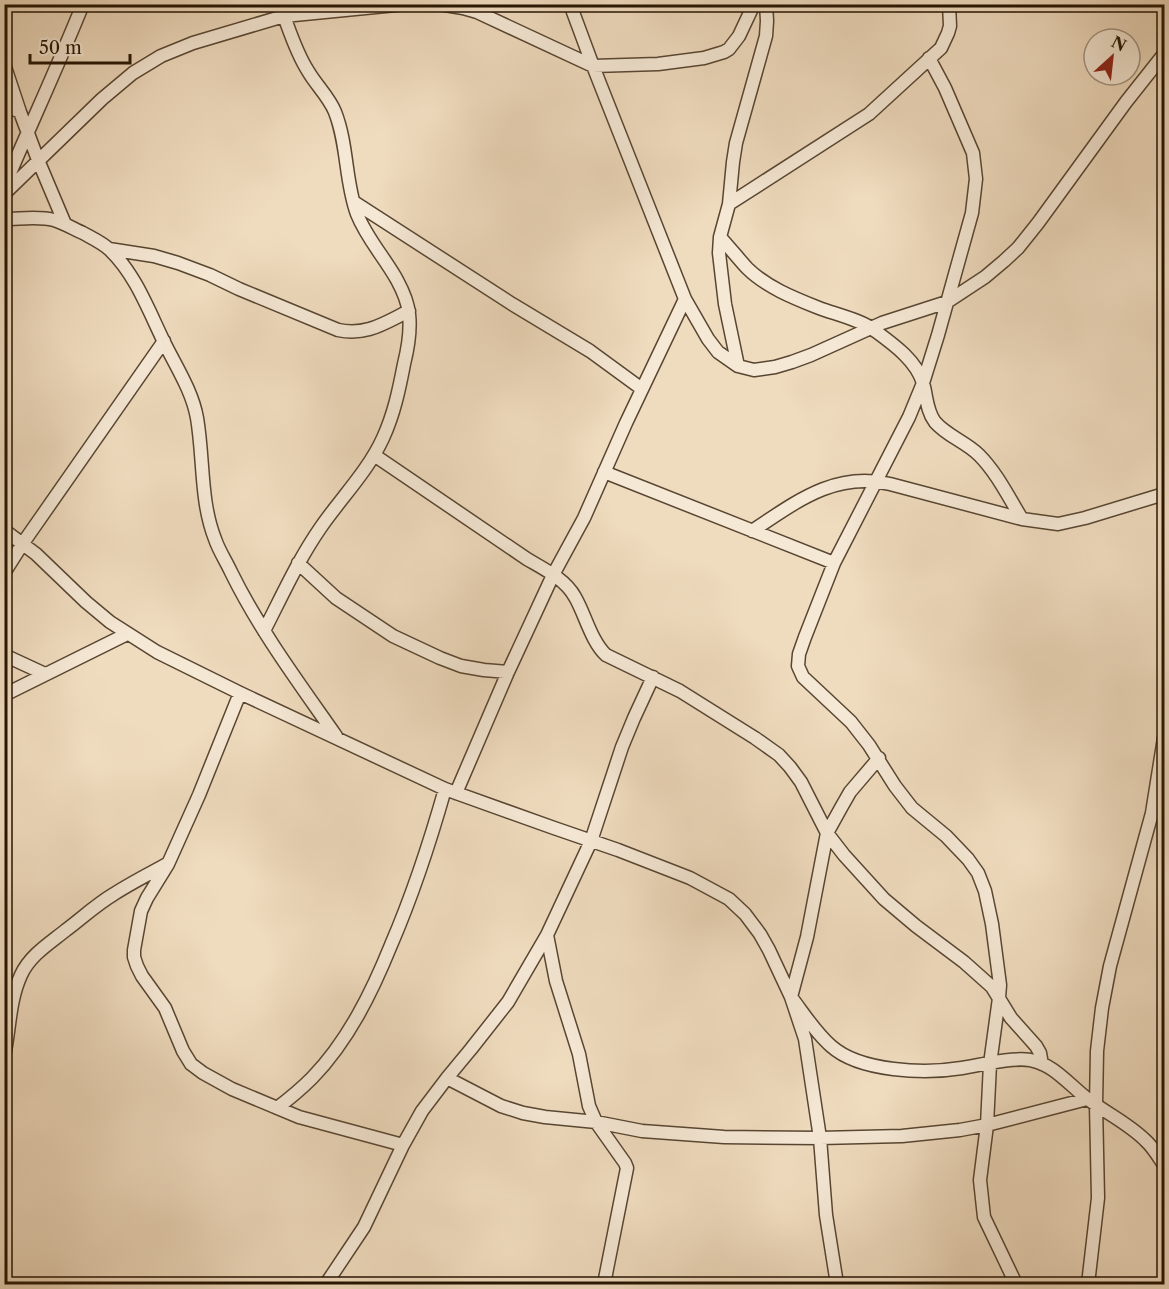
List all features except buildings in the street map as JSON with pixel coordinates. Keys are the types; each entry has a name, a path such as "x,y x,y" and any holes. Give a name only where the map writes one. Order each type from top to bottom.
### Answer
{"street":[{"path":"4,187 83,4"},
{"path":"4,194 102,99 133,74 161,57 193,43 284,16 334,8 406,4"},
{"path":"570,4 686,299 708,339 718,352 738,366 754,370 784,365 811,356 872,328 947,302 985,277 1018,248 1164,54"},
{"path":"442,5 477,12 593,66 658,64 704,58 724,52 738,36 754,4"},
{"path":"738,366 725,304 719,253 720,237 729,204 736,143 766,36 766,4"},
{"path":"729,204 869,114 941,48 950,26 950,4"},
{"path":"264,631 298,563 320,528 374,454 392,419 408,344 410,321 405,298 397,280 365,231 358,215 344,142 335,112 299,55 284,16"},
{"path":"929,58 945,88 973,153 976,179 972,213 923,383 909,417 834,563 799,654 798,666 803,677 851,722 879,758 895,786 912,808 946,836 968,859 978,873 985,891 999,975 999,998 990,1064 987,1125 980,1180 984,1217 1016,1284"},
{"path":"4,64 38,160 65,224"},
{"path":"4,105 20,112"},
{"path":"354,202 512,304 590,351 642,389"},
{"path":"4,219 55,220 65,224 109,249 130,274 186,385 196,411 205,497 209,522 216,541 238,585 277,652 338,738"},
{"path":"720,237 748,268 773,287 818,308 872,328 914,364 923,383 928,409 935,422 977,453 986,463 1022,519"},
{"path":"109,249 154,256 178,263 347,332 366,331 409,311"},
{"path":"277,1108 313,1077 348,1032 382,969 450,791 553,575 584,518 642,389 686,299"},
{"path":"4,573 164,342"},
{"path":"374,454 553,575 574,594 603,651 611,657 695,699 779,755 801,782 827,833 844,855 884,899 992,987 1011,1018 1036,1046 1042,1064"},
{"path":"604,472 834,563"},
{"path":"752,531 794,504 833,485 864,480 876,481 1022,519 1058,524 1073,522 1164,494"},
{"path":"4,530 36,554 86,603 126,634 157,652 450,791 618,850 690,878 729,899 745,914 770,950 791,997 805,1039 820,1138 826,1215 837,1284"},
{"path":"298,563 336,598 393,636 461,666 508,672"},
{"path":"4,695 126,634"},
{"path":"4,655 45,674"},
{"path":"326,1284 364,1227 422,1111 508,1002 547,935 591,841 622,747 653,677"},
{"path":"240,693 168,864 141,911 134,950 137,966 165,1008 183,1052 191,1064 203,1074 232,1089 299,1117 404,1145"},
{"path":"1088,1284 1098,1198 1091,1102 1102,1008 1110,966 1152,813 1164,738"},
{"path":"791,997 807,938 827,833 850,792 879,758"},
{"path":"4,1056 8,1037 7,1016 21,974 31,959 112,895 168,864"},
{"path":"547,935 556,981 579,1054 589,1106 596,1122 627,1168 604,1284"},
{"path":"791,997 832,1047 853,1060 873,1066 908,1070 954,1069 1017,1059 1042,1064 1052,1069 1091,1102 1132,1129 1144,1139 1164,1165"},
{"path":"447,1078 501,1106 523,1113 596,1122 642,1131 724,1137 902,1136 960,1130 1091,1102"}]}
